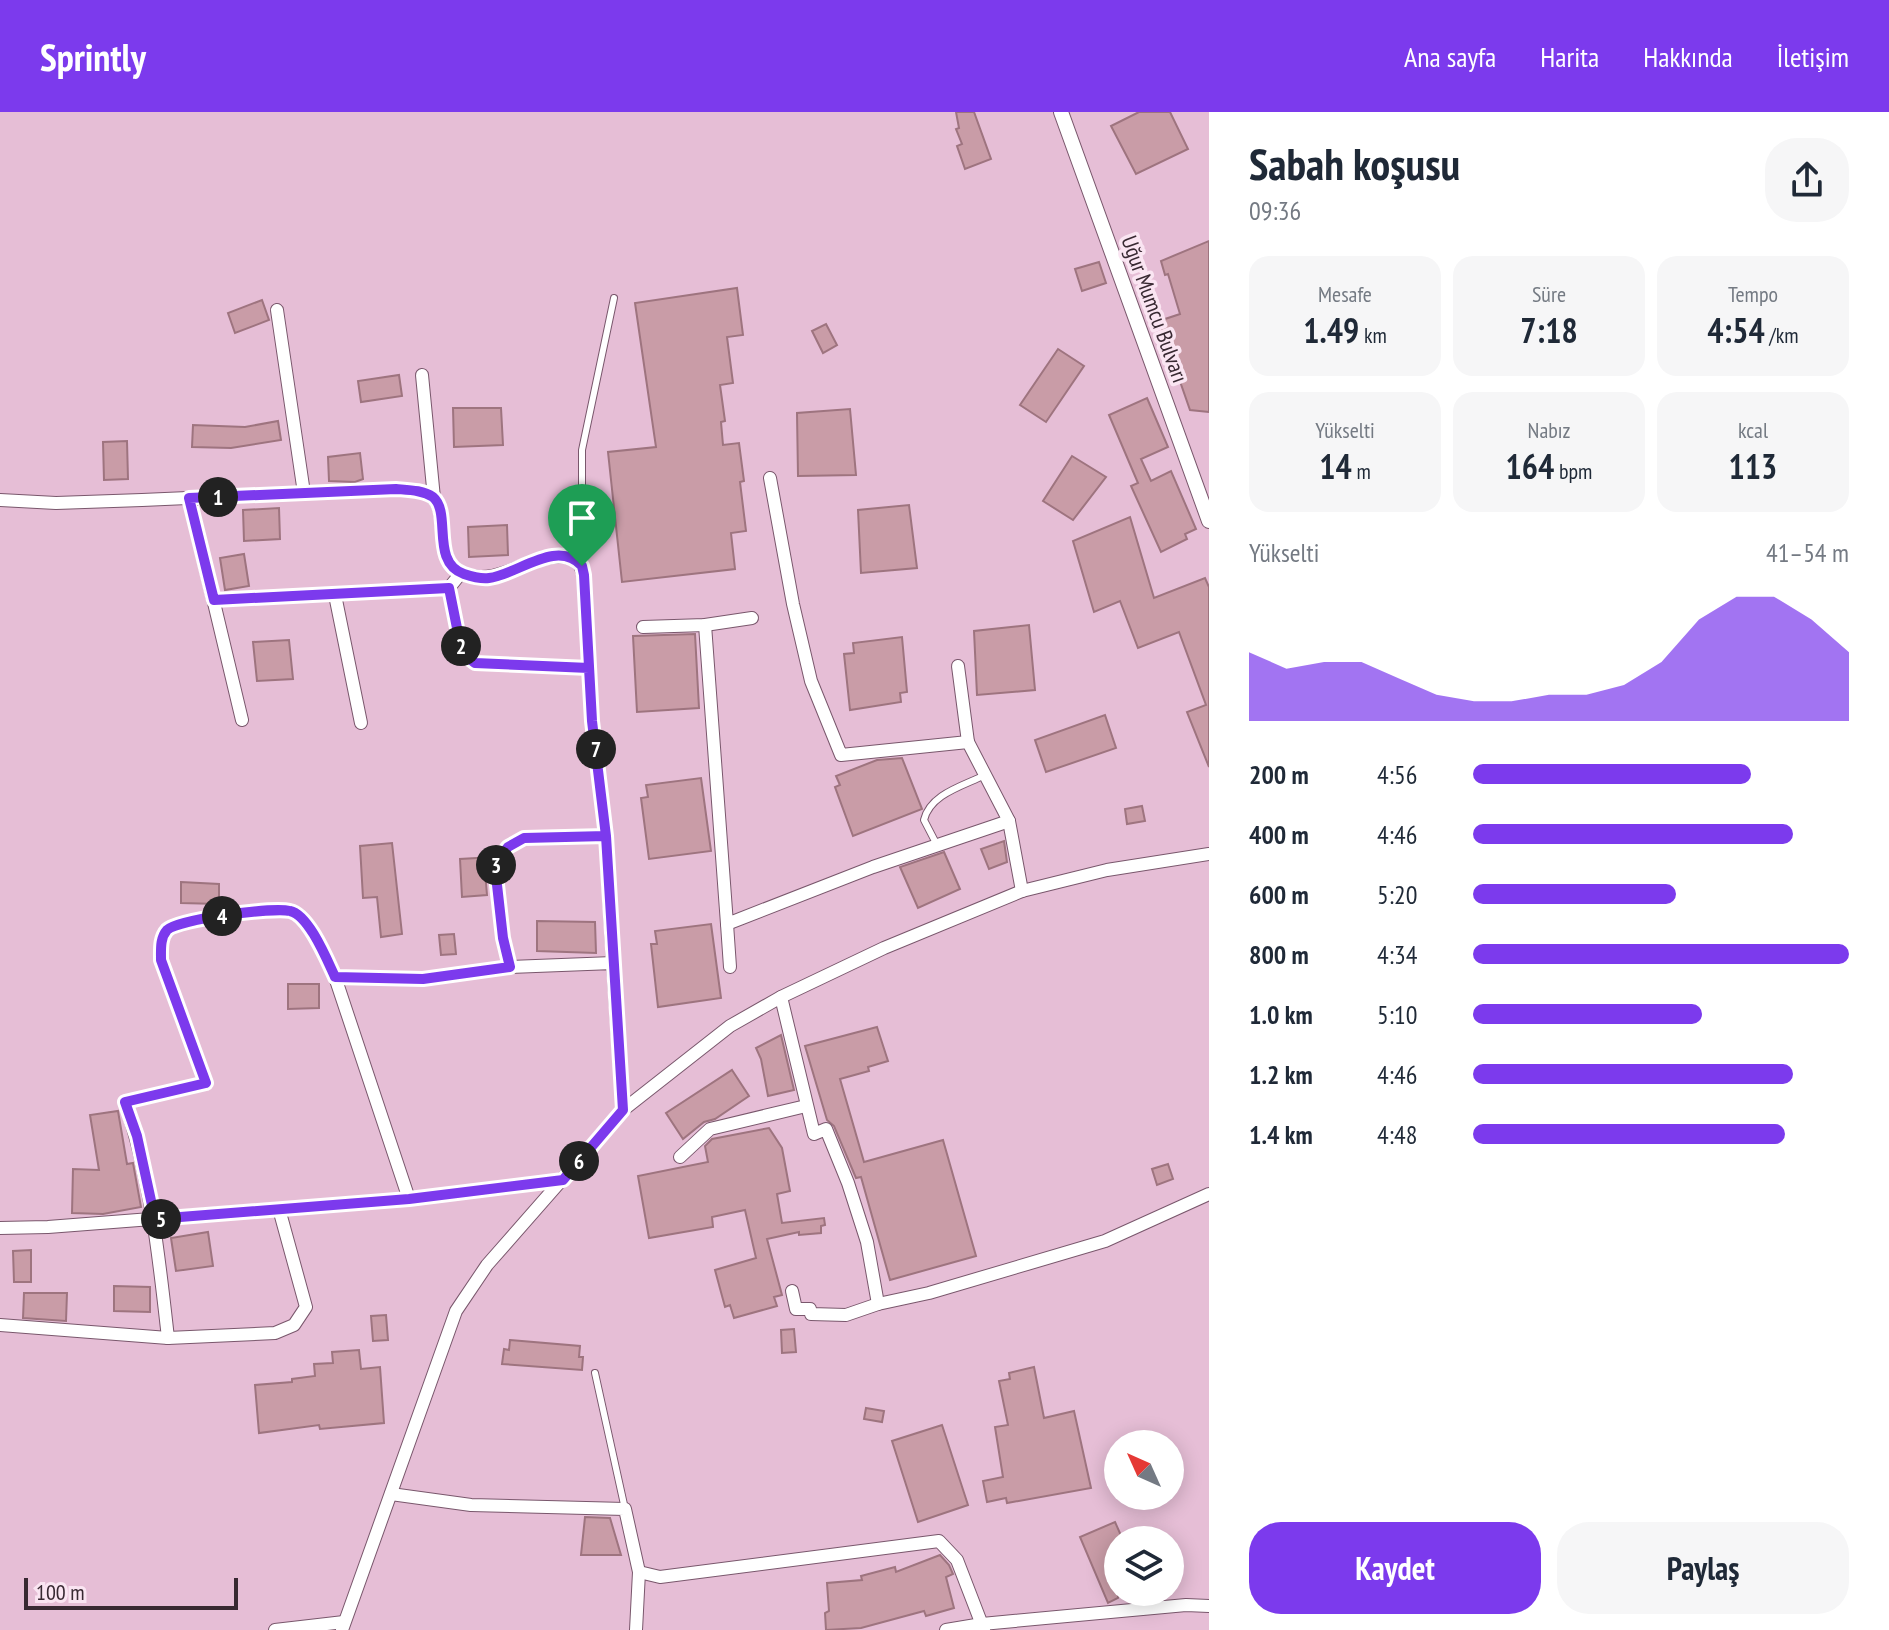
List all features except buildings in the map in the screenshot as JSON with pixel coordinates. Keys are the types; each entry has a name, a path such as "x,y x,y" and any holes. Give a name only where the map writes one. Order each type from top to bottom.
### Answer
{"street":[{"name":"Uğur Mumcu Bulvarı","path":"1061,112 1209,521"},
{"path":"277,310 304,493"},
{"path":"422,375 434,498 438,506 445,556 461,573 488,578 556,555 571,558 582,566 592,721 606,836 623,1110"},
{"path":"770,478 811,681 841,755 968,742"},
{"path":"0,500 56,503 396,489 421,492 434,498"},
{"path":"189,498 242,720"},
{"path":"214,600 449,588 461,573"},
{"path":"449,588 462,653 475,663 589,668"},
{"path":"335,595 361,723"},
{"path":"643,627 705,625 752,618"},
{"path":"705,625 730,967"},
{"path":"958,666 968,742 1009,821 1022,891"},
{"path":"727,924 1009,821"},
{"path":"275,1630 343,1626 456,1311 487,1265 623,1110 730,1026 781,997 884,948 1022,891 1107,870 1209,854"},
{"path":"168,1338 155,1219 137,1136 125,1102 206,1083 161,960 161,940 168,929 178,924 216,917 290,911 301,917 335,977 409,1199"},
{"path":"335,977 423,979 510,967 613,963"},
{"path":"781,997 814,1134 826,1129 848,1183 867,1242 878,1304"},
{"path":"680,1157 710,1129 806,1106"},
{"path":"0,1228 409,1199 563,1180"},
{"path":"792,1291 796,1309 810,1309 811,1314 846,1315 1105,1241 1209,1194"},
{"path":"0,1325 168,1338 275,1333 294,1325 306,1307 279,1209"},
{"path":"391,1494 471,1505 625,1509 639,1572 636,1630"},
{"path":"639,1572 660,1577 939,1541 957,1560 983,1627"},
{"path":"946,1630 1186,1605 1209,1606"}],"lane":[{"path":"582,566 582,450 614,298"},
{"path":"937,845 924,820 926,810 935,800 985,775"},
{"path":"510,967 503,938 495,867 501,856 508,847 524,838 606,836"},
{"path":"595,1373 625,1509"}],"route":[{"path":"582,566 571,558 556,555 488,578 461,573 445,556 438,506 434,498 421,492 396,489 189,498 214,600 449,588 462,653 475,663 589,668 592,721 606,836 524,838 508,847 501,856 495,867 503,938 510,967 423,979 335,977 301,917 290,911 216,917 178,924 168,929 161,940 161,960 206,1083 125,1102 137,1136 155,1219 409,1199 563,1180 623,1110 606,836 592,721 584,575 582,566"}]}
